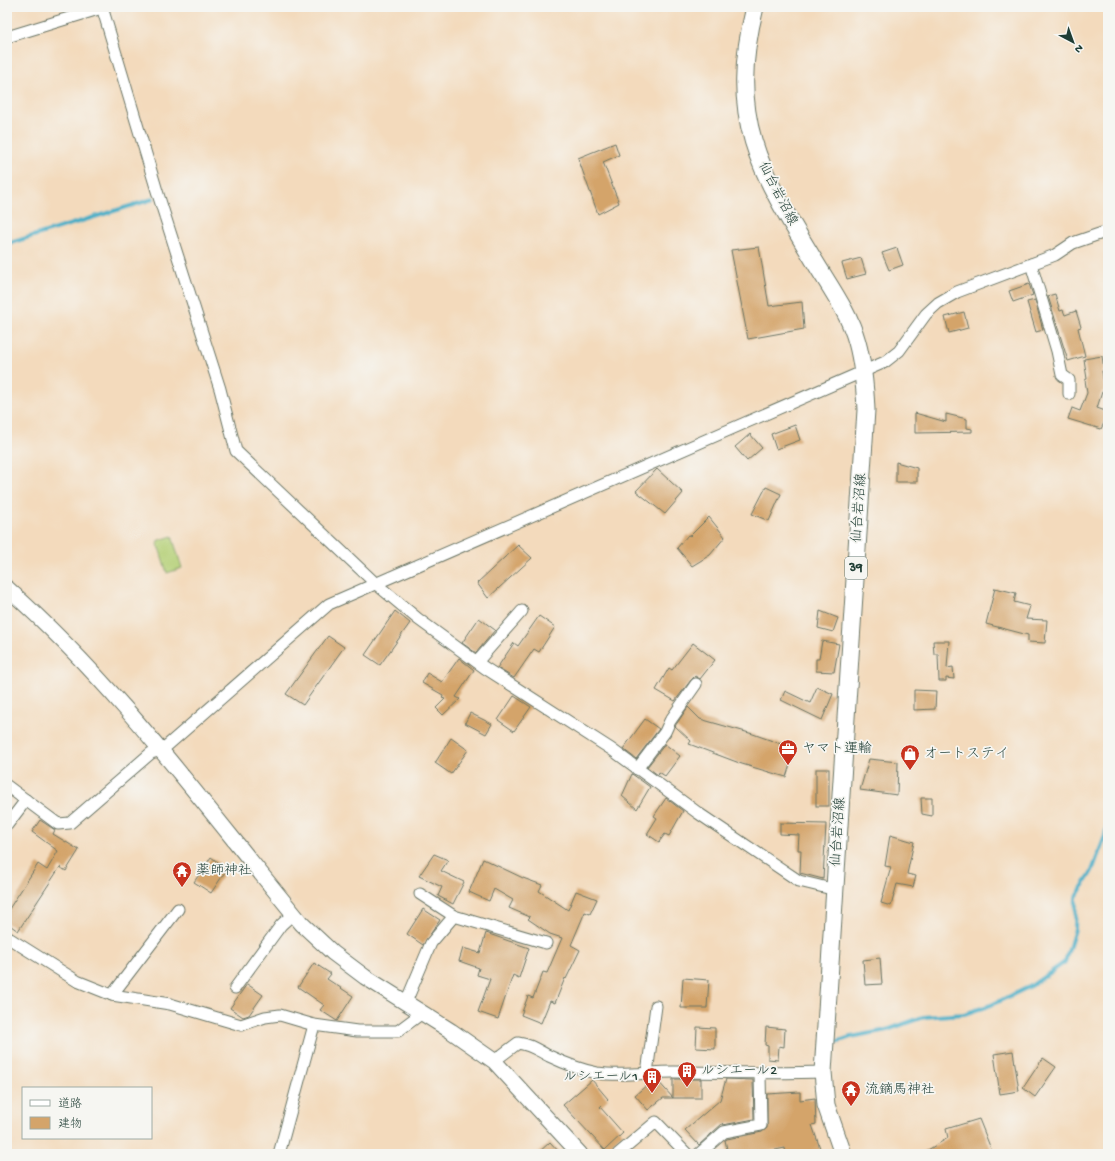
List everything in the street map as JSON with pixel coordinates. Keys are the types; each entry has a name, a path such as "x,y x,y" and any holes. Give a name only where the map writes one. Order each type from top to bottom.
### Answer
{"main road":[{"name":"仙台岩沼線","path":"755,7 745,67 744,100 752,142 772,190 840,303 856,341 864,372 866,410 823,1072 826,1105 844,1154"}],"street":[{"path":"7,37 103,7 157,191 220,389 236,451 375,583 418,619 477,662 611,749 637,769 799,881 836,890"},
{"path":"7,786 58,824 70,823 150,753 162,750 329,604 885,362 899,351 926,314 938,303 957,292 1055,255 1073,243 1108,231"},
{"path":"1031,264 1057,351 1062,375 1069,380 1069,394"},
{"path":"7,588 85,662 162,750 294,913 333,953 365,977 406,1002 494,1061 580,1154"},
{"path":"477,662 522,611"},
{"path":"637,769 665,732 670,721 696,684"},
{"path":"7,826 26,800"},
{"path":"420,894 454,916 546,943"},
{"path":"112,995 178,909"},
{"path":"235,988 281,925 294,913"},
{"path":"406,1002 431,943 454,916"},
{"path":"7,937 77,981 112,995 170,1004 241,1025 265,1017 280,1015 314,1025 357,1031 398,1031 422,1013"},
{"path":"647,1073 656,1006"},
{"path":"279,1154 314,1025"},
{"path":"494,1061 518,1043 532,1045 568,1065 596,1072 621,1075 672,1072 760,1074 823,1072"},
{"path":"699,1154 724,1132 762,1126 760,1074"},
{"path":"618,1154 656,1122 687,1154"}],"green space":[{"path":"172,536 182,568 167,573 157,541"}],"building":[{"path":"615,143 619,155 603,162 619,203 598,214 578,158"},
{"path":"759,247 769,306 802,302 804,329 748,339 731,250"},
{"path":"897,248 903,265 889,270 882,253"},
{"path":"861,258 866,274 847,279 842,263"},
{"path":"1029,284 1033,295 1013,302 1009,291"},
{"path":"1055,294 1060,311 1063,310 1065,315 1076,311 1081,327 1078,328 1085,356 1068,361 1048,296"},
{"path":"1035,300 1043,330 1036,332 1027,302"},
{"path":"964,312 968,328 949,333 945,317"},
{"path":"1102,356 1104,370 1102,371 1105,391 1102,392 1097,408 1108,412 1108,415 1101,429 1068,419 1072,408 1080,411 1087,393 1085,380 1087,379 1084,359"},
{"path":"915,413 946,422 946,414 967,419 967,428 972,429 972,432 915,433"},
{"path":"795,425 800,440 776,449 771,434"},
{"path":"750,434 762,448 747,461 735,447"},
{"path":"896,462 917,468 917,482 896,482"},
{"path":"657,469 683,493 665,514 636,491"},
{"path":"766,487 781,494 769,521 752,514"},
{"path":"709,517 725,537 710,555 692,566 677,548 688,535 690,536"},
{"path":"518,545 532,558 488,598 477,583"},
{"path":"995,588 1016,593 1014,602 1030,606 1026,619 1047,620 1045,643 1028,642 1028,635 986,624"},
{"path":"395,611 410,623 380,665 365,655"},
{"path":"820,611 838,618 833,632 818,628"},
{"path":"539,616 555,627 539,652 534,649 514,678 497,668 514,643 518,646"},
{"path":"479,618 495,630 476,653 462,643"},
{"path":"328,636 344,647 303,705 286,694"},
{"path":"822,641 839,644 834,672 816,671 816,659 819,659"},
{"path":"933,641 949,641 947,668 953,667 954,679 946,678 946,681 939,681 938,654 934,654"},
{"path":"693,643 715,660 700,679 695,676 691,680 675,701 656,690 669,668 672,670"},
{"path":"459,658 474,670 456,697 460,699 443,715 436,708 445,699 442,698 443,695 422,683 427,673 442,682"},
{"path":"817,687 833,694 822,720 781,700 785,691 810,703"},
{"path":"914,690 936,691 935,709 914,710"},
{"path":"514,696 531,707 514,731 498,720"},
{"path":"688,707 700,719 753,734 795,749 786,777 742,764 689,744 691,741 675,726"},
{"path":"470,713 492,724 486,734 465,723"},
{"path":"645,719 659,729 636,759 623,749"},
{"path":"451,738 468,750 451,774 435,763"},
{"path":"665,744 680,756 665,776 659,772 658,775 647,767"},
{"path":"869,759 898,762 897,795 860,790"},
{"path":"816,769 829,769 829,806 816,806"},
{"path":"632,774 650,787 637,809 622,796"},
{"path":"666,798 683,811 669,836 665,834 659,842 647,834 657,818 654,816"},
{"path":"921,798 932,798 932,816 922,814"},
{"path":"40,820 55,830 53,834 79,850 66,871 60,867 18,931 7,923 7,912 38,864 47,870 58,851 32,832"},
{"path":"780,823 826,824 823,879 800,873 801,850 798,850 799,835 780,834"},
{"path":"890,835 914,842 907,874 916,876 913,887 897,884 891,906 881,903 891,867 885,866"},
{"path":"434,854 448,860 441,871 464,882 453,904 438,896 442,887 419,876"},
{"path":"211,857 227,869 211,893 194,882"},
{"path":"483,859 523,878 542,885 539,891 568,910 576,891 597,899 590,914 585,912 571,945 580,950 566,979 565,978 555,1003 550,1001 541,1023 521,1015 528,996 533,998 543,972 547,973 562,938 550,934 528,919 530,917 509,908 513,900 494,889 489,901 469,892"},
{"path":"423,909 440,920 423,945 407,934"},
{"path":"486,933 529,948 519,978 513,975 498,1019 478,1012 490,979 477,975 479,968 459,961 463,948 480,953"},
{"path":"880,958 882,984 865,985 863,960"},
{"path":"314,963 331,974 327,979 353,996 337,1021 320,1010 324,1005 298,987"},
{"path":"683,978 709,980 707,1008 681,1008"},
{"path":"247,984 263,995 249,1015 243,1017 230,1008"},
{"path":"697,1027 715,1028 715,1049 696,1048"},
{"path":"766,1027 785,1029 784,1047 779,1046 778,1060 768,1059 768,1046 765,1045"},
{"path":"1013,1051 1019,1091 1000,1094 994,1054"},
{"path":"1043,1058 1056,1067 1035,1097 1023,1088"},
{"name":"ルシエール2","path":"673,1079 701,1079 701,1098 673,1098"},
{"path":"726,1079 753,1080 754,1119 723,1125 723,1123 699,1145 685,1130 720,1100"},
{"path":"592,1080 608,1099 600,1107 623,1133 605,1150 563,1105"},
{"name":"ルシエール1","path":"653,1080 657,1080 673,1098 663,1098 648,1110 635,1095"},
{"path":"800,1092 800,1100 815,1098 816,1124 812,1125 821,1151 812,1154 786,1154 785,1148 761,1153 728,1154 725,1140 762,1132 767,1128 767,1094"},
{"path":"979,1119 993,1154 921,1154 948,1138 946,1129"},
{"path":"550,1142 561,1154 537,1154"}],"waterway":[{"path":"7,244 153,199"},
{"path":"836,1042 851,1037 887,1030 923,1017 964,1014 991,1005 1031,986 1065,962 1075,929 1076,897 1092,871 1105,836 1108,819"}],"place":[{"name":"ヤマト運輸","path":"788,766"},
{"name":"オートステイ","path":"910,771"},
{"name":"薬師神社","path":"182,888"},
{"name":"ルシエール2","path":"687,1088"},
{"name":"ルシエール1","path":"652,1094"},
{"name":"流鏑馬神社","path":"851,1107"}]}
